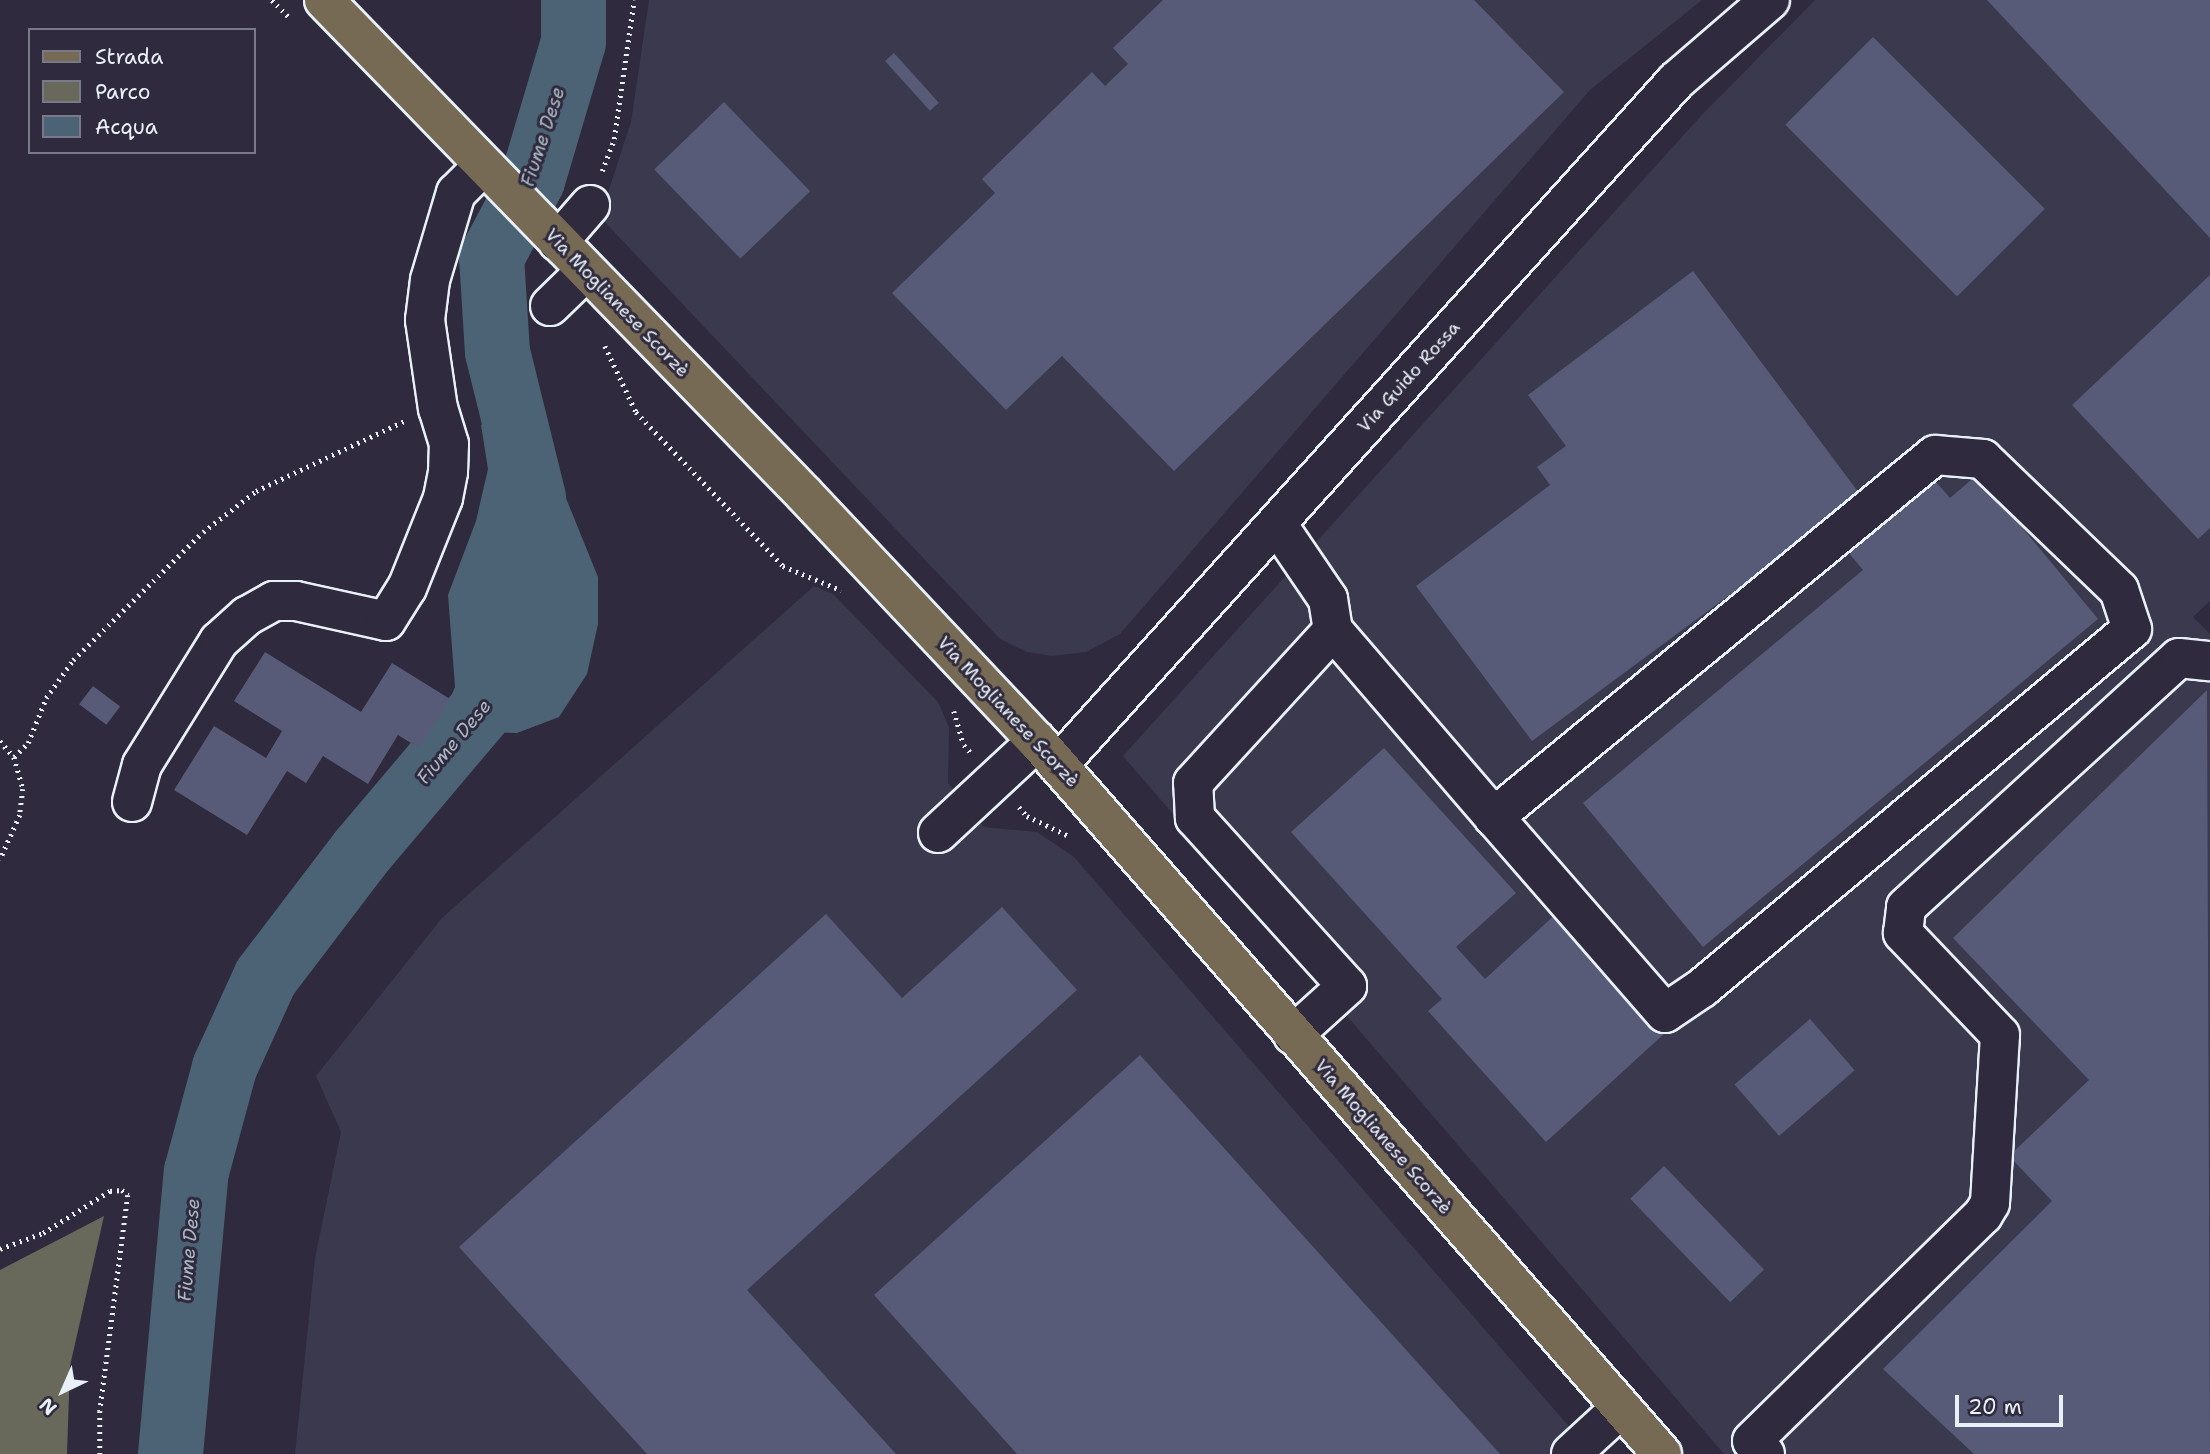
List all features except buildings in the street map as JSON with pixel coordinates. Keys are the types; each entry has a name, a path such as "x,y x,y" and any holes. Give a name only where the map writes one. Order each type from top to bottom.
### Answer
{"main road":[{"name":"Via Moglianese Scorzè","path":"324,0 1047,753 1662,1454"}],"street":[{"name":"Via Guido Rossa","path":"938,833 994,779 1047,753 1277,524 1676,81 1770,0"},
{"path":"132,802 142,765 219,641 247,616 274,601 296,601 387,621 407,588 443,498 449,444 438,409 425,320 430,280 456,193 493,176"},
{"path":"558,243 590,205"},
{"path":"551,306 586,271"},
{"path":"1277,524 1328,599 1333,630 1494,817 1665,1013 1702,988 2132,629 2119,590 1983,459 1935,455 1494,817"},
{"path":"1293,1035 1347,986 1195,818 1193,783 1333,630"},
{"path":"1765,1454 1752,1441 1974,1224 1990,1203 2000,1035 1903,933 1906,907 2179,658 2210,661"},
{"path":"1572,1454 1621,1408"}],"path":[{"path":"590,205 614,139 634,0"},
{"path":"604,343 636,412 783,566 841,589 850,599"},
{"path":"14,757 28,743 46,698 73,660 202,532 256,491 348,446 438,409"},
{"path":"951,702 964,745 1027,816 1076,839"},
{"path":"0,741 14,757 23,789 20,815 0,860"},
{"path":"0,1249 43,1233 110,1191 128,1195 100,1412 100,1454"}],"shaded area":[{"path":"649,0 1702,0 1590,90 1120,634 1086,652 1052,656 1027,652 1000,639 600,217 631,122"},
{"path":"1815,0 2210,0 2210,601 2193,617 2210,634 2210,1454 1724,1454 1123,756 1699,118"},
{"path":"814,586 833,594 938,702 949,727 948,783 984,827 1037,832 1074,857 1593,1454 295,1454 315,1258 341,1132 316,1076 442,918"}],"green space":[{"path":"104,1216 70,1366 67,1454 0,1454 0,1270"}],"water":[{"path":"527,402 598,577 598,624 587,674 559,717 517,733 485,732 447,706 455,687 448,595 476,521 488,469 481,425"}],"waterway":[{"name":"Fiume Dese","path":"533,497 497,352 491,257 532,180 573,42 573,0"},
{"name":"Fiume Dese","path":"170,1454 196,1171 224,1067 265,977 361,851 529,652"}]}
